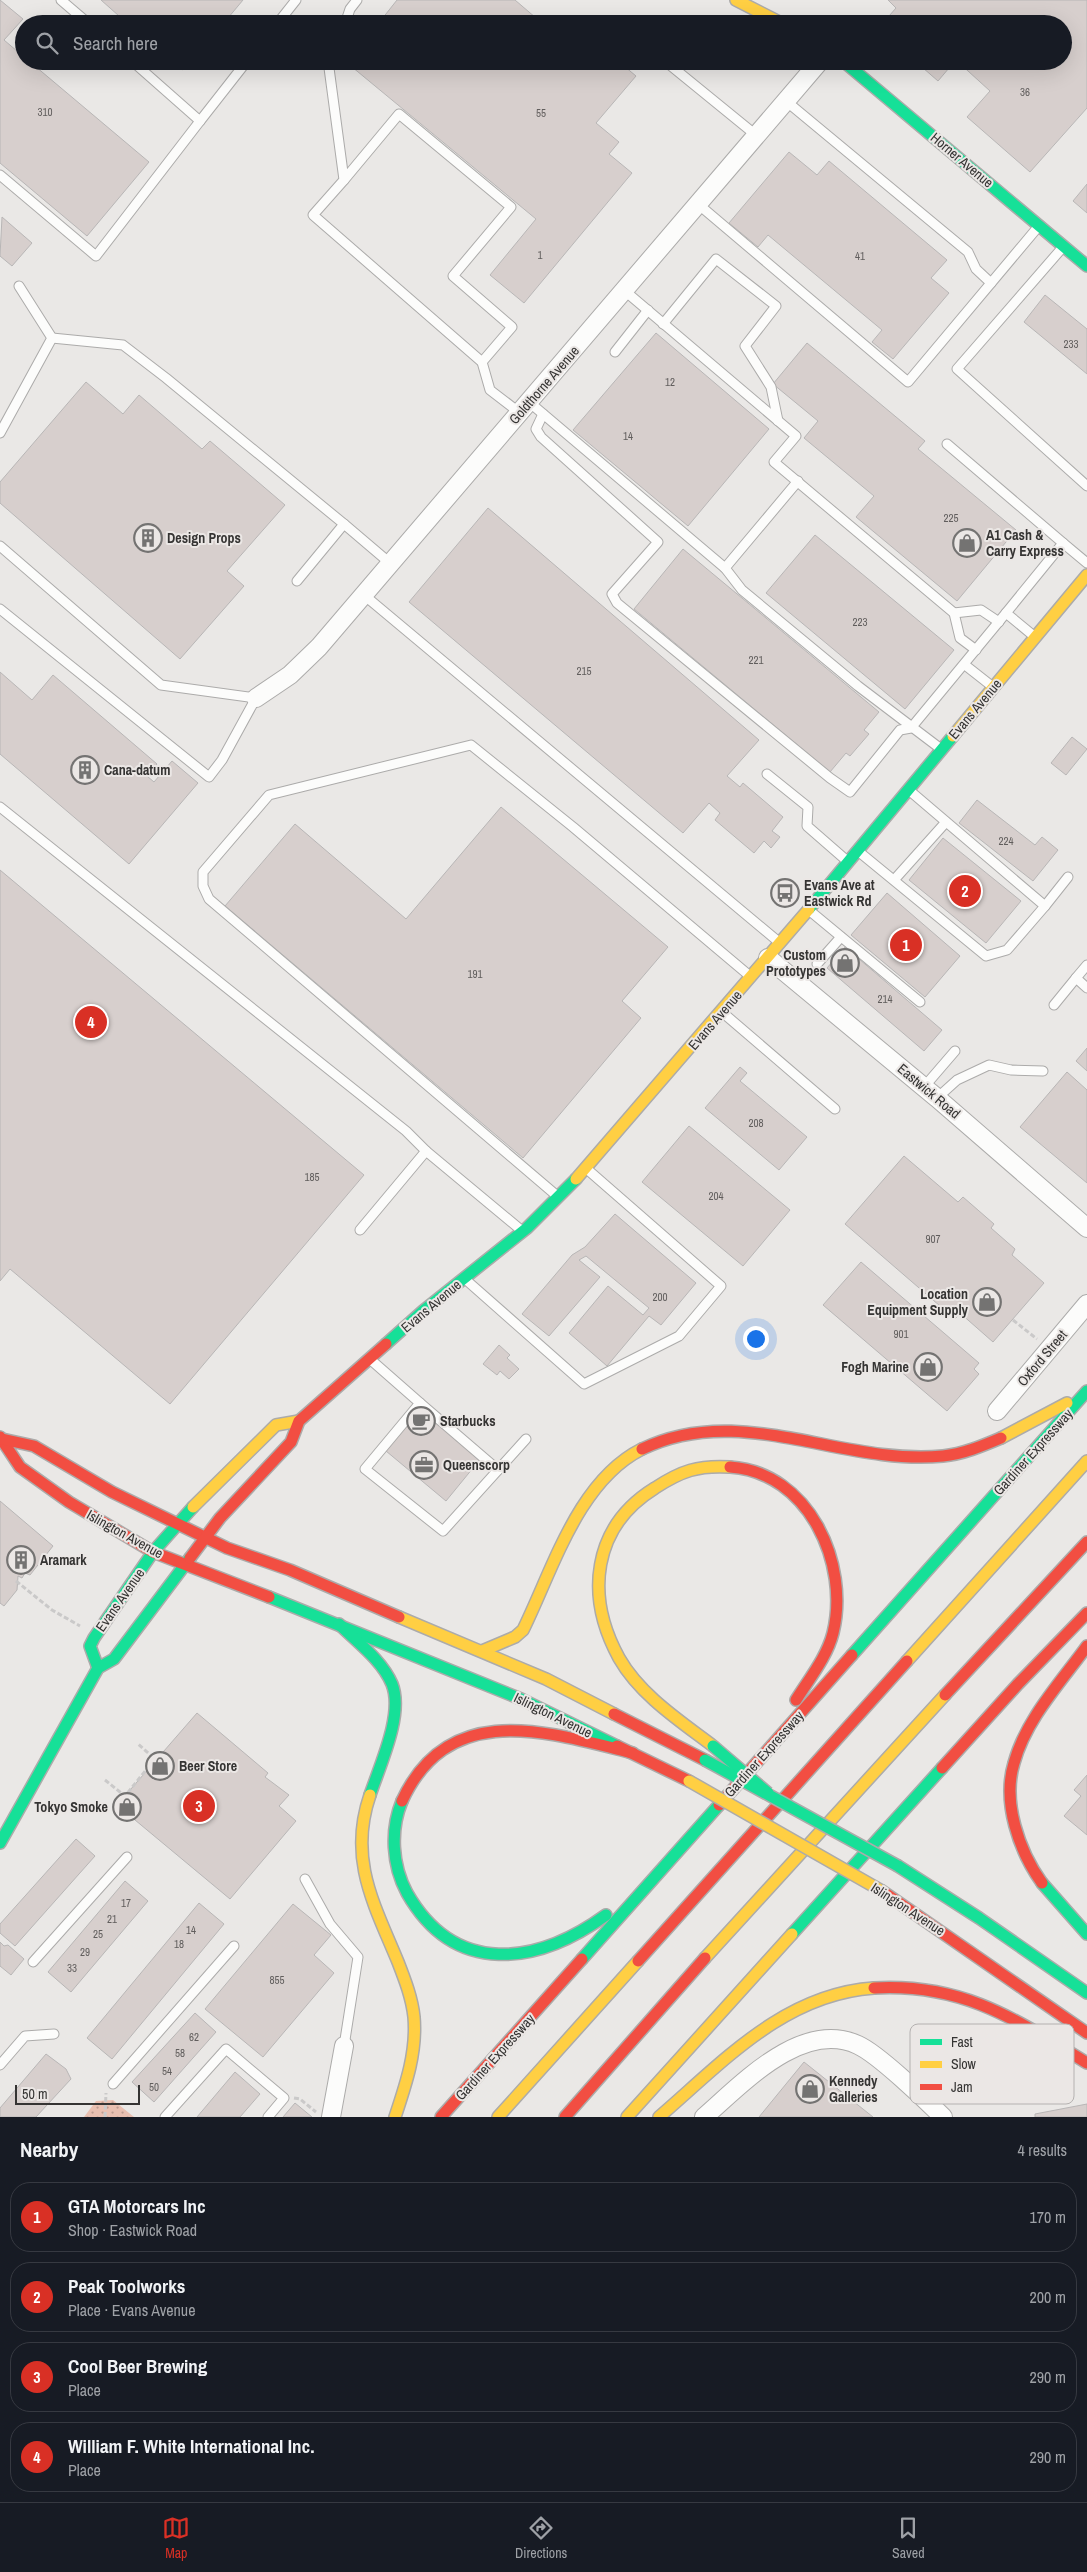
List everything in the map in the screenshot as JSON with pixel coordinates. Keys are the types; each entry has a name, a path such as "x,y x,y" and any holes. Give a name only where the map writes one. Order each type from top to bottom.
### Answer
{"main road":[{"path":"736,0 765,15"},
{"name":"Horner Avenue","path":"853,70 1085,263"},
{"name":"Evans Avenue","path":"0,1843 98,1668 114,1659 205,1537 255,1478 291,1442 299,1421 369,1358 523,1232 586,1169 768,958 1087,575"},
{"path":"482,1651 515,1637 523,1630 580,1509 609,1471 643,1448 680,1434 732,1430 773,1432 884,1453 943,1456 974,1447 1046,1416 1087,1391"},
{"name":"Gardiner Expressway","path":"441,2117 1087,1391"},
{"name":"Evans Avenue","path":"98,1668 90,1646 153,1552 177,1524 276,1425 299,1421"},
{"name":"Islington Avenue","path":"1,1438 34,1446 112,1492 227,1548 290,1570 546,1679 705,1760 898,1866 979,1918 1087,1993"},
{"name":"Islington Avenue","path":"1,1438 20,1467 69,1502 153,1552 522,1698 689,1781 882,1891 963,1945 1087,2033"},
{"path":"498,2117 1087,1461"},
{"path":"760,1758 833,1636 839,1598 836,1568 828,1543 816,1519 799,1498 756,1472 730,1466 707,1466 682,1473 648,1490 628,1506 612,1527 602,1553 596,1582 606,1634 620,1660 641,1687 768,1793"},
{"path":"565,2117 754,1902 1087,1542"},
{"path":"627,2117 1018,1684 1087,1613"},
{"path":"339,1624 379,1663 390,1679 395,1699 392,1730 365,1810 361,1859 368,1888 408,1988 414,2017 412,2066 395,2117"},
{"path":"1087,1646 1048,1698 1028,1729 1014,1763 1010,1789 1016,1836 1026,1859 1056,1901 1087,1934"},
{"path":"633,1753 550,1734 502,1729 458,1740 429,1758 414,1775 402,1798 393,1829 392,1845 400,1879 417,1909 445,1937 473,1950 505,1954 519,1953 556,1944 576,1936 648,1884"},
{"path":"659,2117 751,2036 817,2000 840,1993 877,1987 926,1989 949,1993 1021,2024"},
{"path":"1074,2055 1087,2063"}],"street":[{"name":"Goldthorne Avenue","path":"256,698 290,675 319,647 813,70"},
{"name":"Eastwick Road","path":"768,958 931,1092 1087,1228"},
{"name":"Oxford Street","path":"997,1411 1087,1304"},
{"path":"704,2117 763,2067 785,2052 810,2042 833,2039 858,2045 874,2056 910,2088"},
{"path":"326,2117 336,2102 344,2046"},
{"path":"928,2104 943,2117"}],"lane":[{"path":"61,0 78,15"},
{"path":"284,15 296,0"},
{"path":"348,15 357,0"},
{"path":"142,70 200,121"},
{"path":"0,175 96,256 241,70"},
{"path":"329,70 344,180"},
{"path":"676,70 757,136"},
{"path":"786,102 968,252 976,269 991,283"},
{"path":"482,362 512,327 453,276 511,207 399,114 313,215 482,362 490,390 524,408 543,414 725,568 742,590 911,728 941,750"},
{"path":"698,204 908,382 1040,225"},
{"path":"1064,245 957,369 1087,486"},
{"path":"663,324 716,259 776,306 745,346 772,387 778,421"},
{"path":"19,286 52,338"},
{"path":"625,291 796,436 774,462 954,613 960,638 976,650"},
{"path":"615,352 648,310"},
{"path":"0,433 52,338"},
{"path":"52,338 123,345 166,378 391,564"},
{"path":"543,414 536,429 541,437 658,542 612,594 617,603 830,778 850,792 900,730 911,728 1064,543"},
{"path":"947,444 1087,563"},
{"path":"725,568 798,481"},
{"path":"296,581 344,524"},
{"path":"0,546 162,685 256,698 222,760 209,777 0,609"},
{"path":"364,595 780,943"},
{"path":"954,613 981,610 999,622"},
{"path":"1006,613 1035,637"},
{"path":"964,665 994,687"},
{"path":"558,1197 209,898 203,886 204,872 269,795 471,746 573,827 751,978"},
{"path":"766,774 808,807 807,826 848,862"},
{"path":"908,790 1045,906"},
{"path":"0,807 398,1125 426,1151 523,1232"},
{"path":"894,880 946,822"},
{"path":"858,851 986,956 1006,950 1068,878"},
{"path":"808,910 920,1002"},
{"path":"817,964 841,937"},
{"path":"1054,1005 1087,965"},
{"path":"1076,978 1087,988"},
{"path":"722,1012 835,1109"},
{"path":"931,1092 955,1050"},
{"path":"931,1092 989,1065 1011,1070 1043,1070"},
{"path":"360,1230 426,1151"},
{"path":"464,1279 584,1384 679,1336 721,1286 586,1169"},
{"path":"369,1358 498,1470"},
{"path":"420,1403 365,1469 443,1531 526,1439"},
{"path":"32,1962 127,1857"},
{"path":"305,1879 330,1924 358,1957 344,2046"},
{"path":"113,2084 234,1946"},
{"path":"0,2065 25,2036 54,2034"},
{"path":"165,2117 226,2048 284,2098 268,2117"}],"path":[{"path":"1013,1320 1049,1349"},
{"path":"16,1581 52,1610 80,1626"},
{"path":"105,1780 124,1796 155,1759 137,1743"},
{"path":"105,2117 104,2096 113,2084"},
{"path":"284,2098 300,2099 326,2117"}],"shaded area":[{"path":"113,2100 134,2117 84,2117 96,2101"}],"building":[{"path":"0,0 18,15 15,15 15,28 4,40 15,49 15,70 40,70 149,162 87,236 0,163"},
{"path":"101,0 243,0 230,15 118,15"},
{"path":"397,0 515,0 532,15 385,15"},
{"path":"888,0 1087,0 1087,108 1030,172 967,117 990,91 967,70 1072,70 1072,15 890,15 896,8"},
{"path":"356,70 629,70 636,76 596,123 619,142 609,154 632,173 524,303 490,275 536,219"},
{"path":"925,70 947,70 938,81"},
{"path":"789,152 817,175 829,161 947,260 931,278 949,293 893,359 872,342 882,330 768,235 758,247 729,223"},
{"path":"1087,184 1087,213 1073,201"},
{"path":"2,217 32,243 12,266 0,256"},
{"path":"1045,295 1087,329 1087,374 1024,322"},
{"path":"656,333 769,429 688,526 573,430"},
{"path":"807,343 925,441 918,449 1016,530 957,601 856,517 874,496 804,438 818,421 773,384"},
{"name":"Design Props","path":"86,382 123,414 139,395 202,449 210,441 285,505 227,571 244,586 180,659 0,503 0,482"},
{"path":"488,508 759,740 727,776 740,787 743,783 783,817 772,831 780,837 771,848 764,841 754,853 715,820 720,813 709,803 683,833 409,602"},
{"path":"815,535 954,650 905,709 766,593"},
{"path":"683,549 879,712 864,730 869,734 850,756 846,753 830,772 634,609"},
{"name":"Cana-datum","path":"0,672 32,700 53,675 157,764 147,776 154,782 172,761 198,783 129,864 0,754"},
{"path":"1072,737 1087,749 1066,775 1051,763"},
{"path":"977,800 1035,845 1042,837 1058,850 1033,881 959,823"},
{"path":"501,807 668,947 622,1001 641,1018 523,1158 225,906 295,824 406,919"},
{"path":"943,838 1021,901 986,943 909,880"},
{"path":"0,870 364,1175 170,1404 10,1269 0,1281"},
{"path":"887,893 960,956 925,997 851,935"},
{"path":"845,947 942,1030 924,1051 827,968"},
{"path":"1087,1048 1087,1071 1076,1061"},
{"path":"740,1067 747,1073 740,1081 807,1137 779,1170 705,1108"},
{"path":"1067,1072 1087,1090 1087,1183 1020,1127"},
{"path":"689,1126 790,1210 743,1266 642,1182"},
{"path":"904,1156 958,1202 963,1197 994,1224 991,1228 1015,1249 1012,1255 1044,1283 993,1342 960,1313 955,1319 845,1224"},
{"path":"615,1214 696,1283 661,1325 649,1316 607,1366 569,1333 608,1286 643,1315 649,1308 586,1256 579,1260 600,1277 549,1336 522,1314 572,1255 585,1247"},
{"path":"861,1262 979,1363 974,1369 979,1374 947,1411 823,1305"},
{"path":"499,1345 510,1355 507,1358 519,1369 509,1379 500,1371 497,1375 483,1364"},
{"path":"422,1407 482,1457 446,1501 386,1451"},
{"name":"Aramark","path":"0,1501 53,1546 30,1575 25,1573 22,1578 18,1576 17,1590 4,1606 0,1603"},
{"path":"197,1713 268,1773 265,1777 289,1795 279,1806 296,1821 230,1899 117,1805"},
{"path":"1087,1775 1087,1835 1064,1816 1081,1796 1074,1790"},
{"path":"76,1839 95,1856 15,1946 0,1933 0,1924"},
{"path":"125,1881 148,1901 71,1992 48,1972"},
{"path":"199,1903 224,1924 112,2059 87,2038"},
{"path":"293,1904 331,1935 314,1955 334,1973 263,2057 205,2009"},
{"path":"0,1942 4,1946 8,1945 24,1959 11,1975 0,1966"},
{"path":"195,2013 216,2032 154,2102 132,2082"},
{"path":"46,2054 66,2069 71,2079 36,2117 0,2117 0,2108"},
{"name":"Kennedy Galleries","path":"804,2062 873,2117 759,2117"},
{"path":"235,2072 260,2094 240,2117 197,2117"},
{"path":"295,2103 312,2117 283,2117"},
{"path":"1087,2104 1087,2117 1035,2117 1035,2114"}],"traffic: fast":[{"path":"854,70 1087,266"},
{"path":"809,909 953,736"},
{"path":"386,1344 423,1311 527,1228 576,1179"},
{"path":"852,1655 1087,1391"},
{"path":"98,1668 90,1646 94,1638 153,1552 193,1507"},
{"path":"0,1843 98,1668 114,1659 190,1558"},
{"path":"269,1597 521,1699 617,1746"},
{"path":"339,1624 382,1667 388,1675 395,1696 395,1710 389,1740 370,1795"},
{"path":"713,1746 768,1793"},
{"path":"705,1760 898,1866"},
{"path":"792,1934 942,1768"},
{"path":"402,1801 394,1835 398,1871 407,1893 427,1920 449,1939 473,1950 499,1954 525,1952 553,1944 580,1932 606,1915"},
{"path":"582,1959 719,1805"},
{"path":"898,1866 979,1918 1087,1993"},
{"path":"1042,1883 1087,1934"}],"traffic: slow":[{"path":"736,0 765,15"},
{"path":"953,736 1087,575"},
{"path":"576,1179 809,909"},
{"path":"1001,1438 1067,1403"},
{"path":"193,1507 276,1425 299,1421"},
{"path":"482,1651 515,1637 523,1630 557,1554 584,1504 601,1482 620,1463 642,1449"},
{"path":"907,1661 1087,1461"},
{"path":"713,1746 649,1696 628,1671 619,1658 608,1634 601,1611 599,1587 601,1564 607,1543 618,1522 634,1504 655,1488 682,1473 699,1468 730,1467"},
{"path":"399,1617 546,1679 614,1714"},
{"path":"705,1958 945,1695"},
{"path":"689,1781 882,1891"},
{"path":"370,1795 364,1818 363,1861 373,1901 406,1982 414,2017 412,2055 407,2080 395,2117"},
{"path":"627,2117 792,1934"},
{"path":"498,2117 638,1961"},
{"path":"659,2117 731,2054 783,2017 811,2003 842,1993 874,1988"}],"traffic: jam":[{"path":"190,1558 220,1518 291,1442 299,1421 386,1344"},
{"path":"642,1449 679,1436 716,1431 754,1433 791,1438 905,1457 943,1456 965,1452 1001,1438"},
{"path":"0,1437 20,1467 69,1502 153,1552 269,1597"},
{"path":"2,1439 34,1446 112,1492 227,1548 290,1570 399,1617"},
{"path":"730,1467 758,1473 782,1485 802,1504 818,1526 829,1551 835,1579 837,1606 833,1633 822,1659 796,1700"},
{"path":"945,1695 1087,1542"},
{"path":"942,1768 1018,1684 1087,1613"},
{"path":"1042,1883 1026,1856 1015,1826 1010,1794 1011,1778 1014,1763 1027,1731 1045,1701 1087,1646"},
{"path":"719,1805 852,1655"},
{"path":"638,1961 907,1661"},
{"path":"614,1714 705,1760"},
{"path":"402,1801 422,1769 446,1748 473,1735 503,1731 535,1732 568,1737 633,1753"},
{"path":"617,1746 689,1781"},
{"path":"882,1891 1087,2033"},
{"path":"565,2117 705,1958"},
{"path":"441,2117 582,1959"},
{"path":"874,1988 906,1988 935,1991 987,2007 1021,2024"},
{"path":"1074,2055 1087,2063"}],"place":[{"name":"Design Props","path":"148,538"},
{"name":"A1 Cash & Carry Express","path":"967,543"},
{"name":"Cana-datum","path":"85,770"},
{"name":"Peak Toolworks","path":"965,891"},
{"name":"Evans Ave at Eastwick Rd","path":"785,893"},
{"name":"GTA Motorcars Inc","path":"906,945"},
{"name":"Custom Prototypes","path":"845,963"},
{"name":"William F. White International Inc.","path":"91,1022"},
{"name":"Location Equipment Supply","path":"987,1302"},
{"name":"Fogh Marine","path":"928,1367"},
{"name":"Starbucks","path":"421,1421"},
{"name":"Queenscorp","path":"424,1465"},
{"name":"Aramark","path":"21,1560"},
{"name":"Beer Store","path":"160,1766"},
{"name":"Cool Beer Brewing","path":"199,1806"},
{"name":"Tokyo Smoke","path":"127,1807"},
{"name":"Kennedy Galleries","path":"810,2089"}]}
